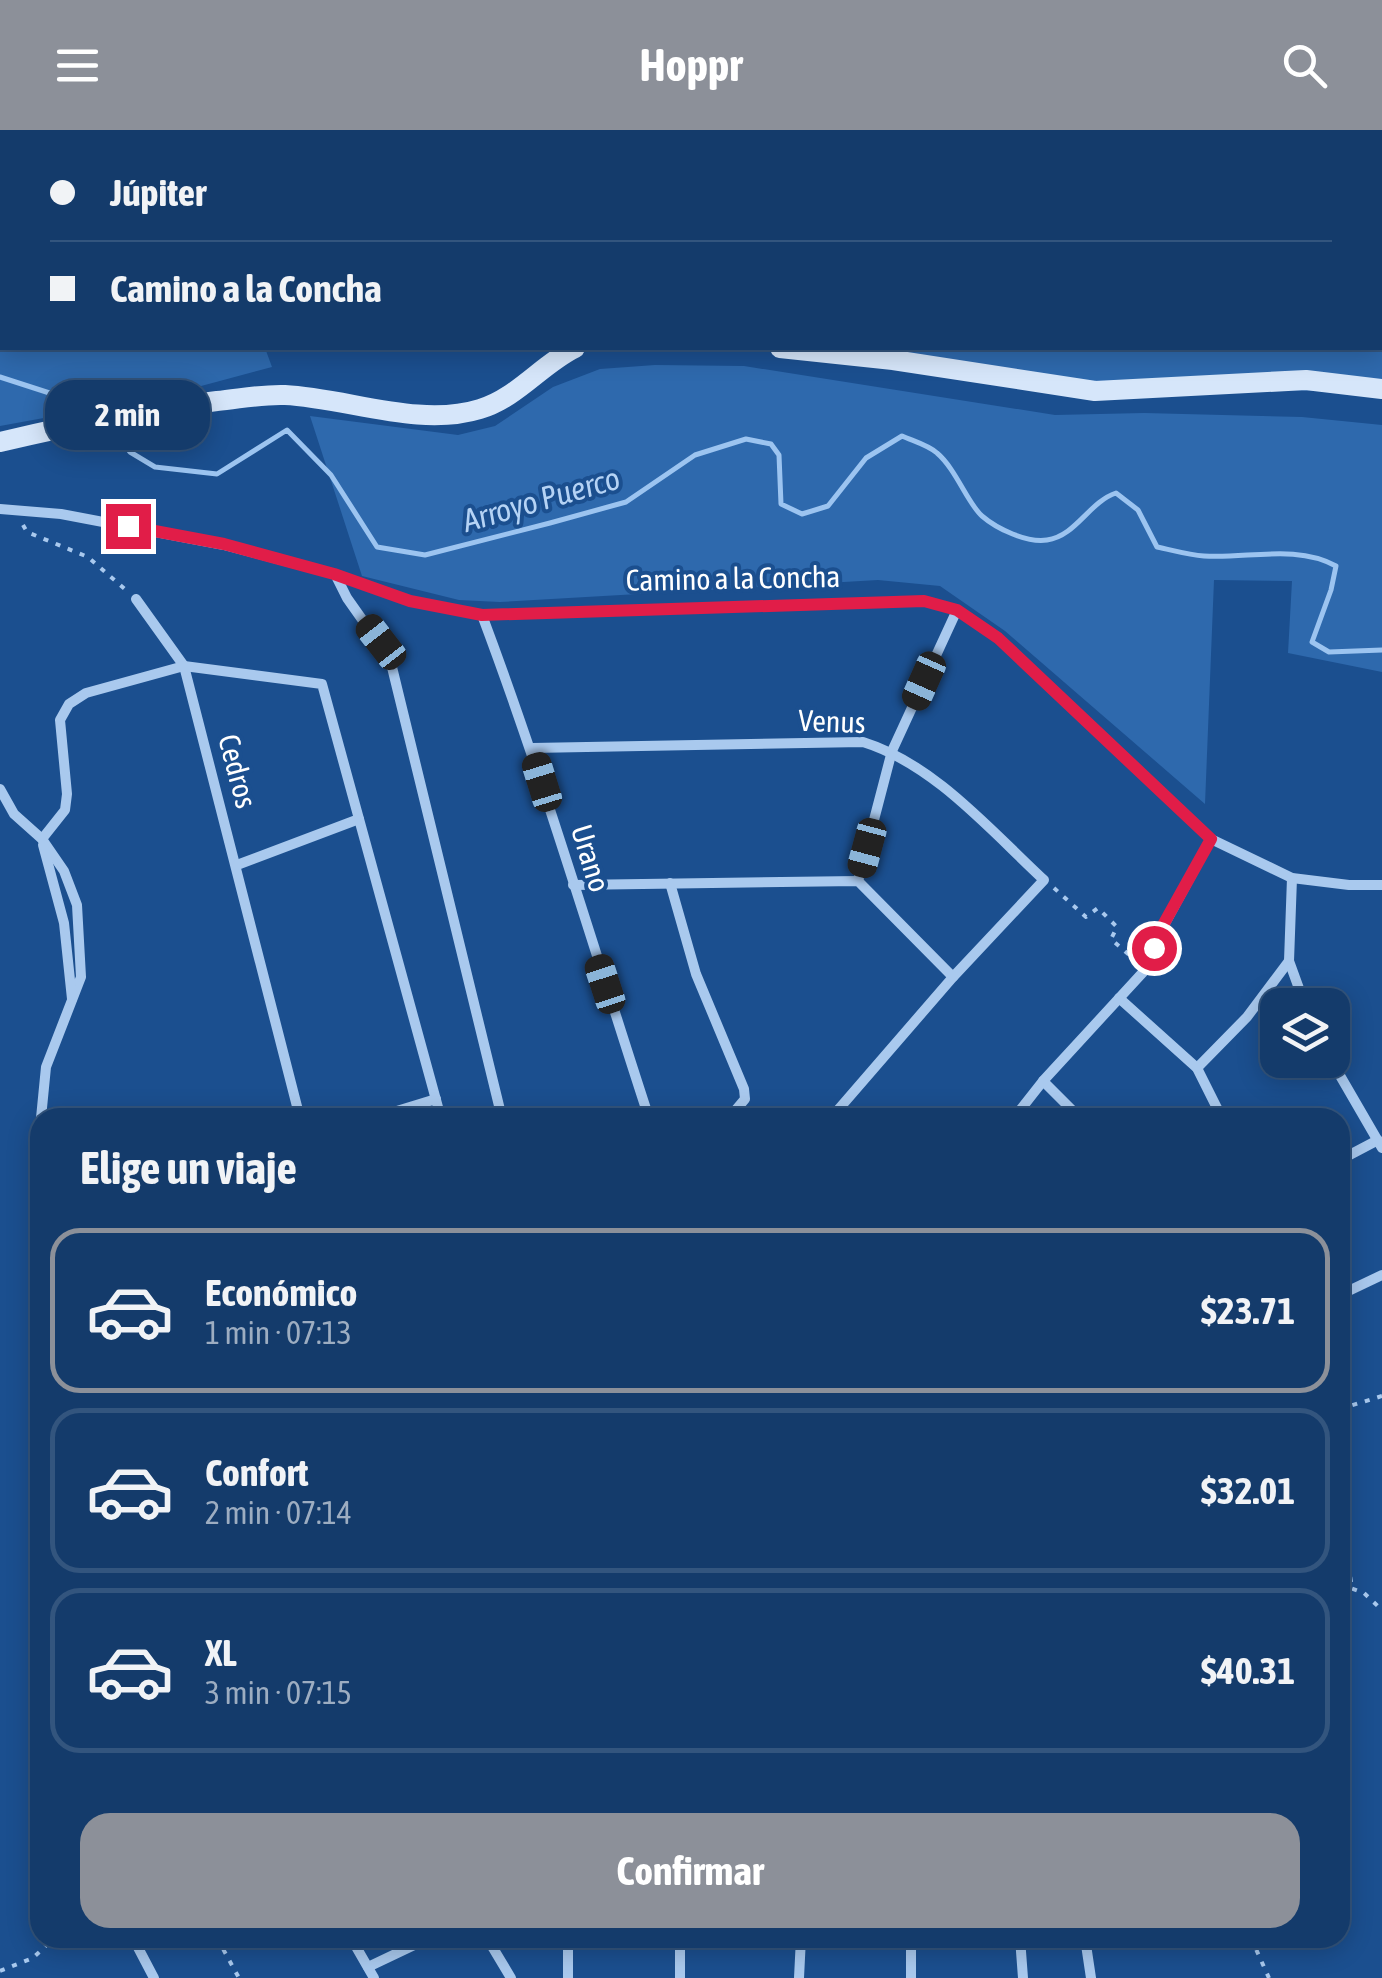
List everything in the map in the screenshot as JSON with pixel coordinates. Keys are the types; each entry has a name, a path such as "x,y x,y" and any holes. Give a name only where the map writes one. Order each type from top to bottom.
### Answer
{"street":[{"path":"0,442 160,408 283,395 457,414 484,408 517,389 556,356 571,350"},
{"path":"799,350 893,360 1095,392 1306,380 1382,389"},
{"name":"Camino a la Concha","path":"0,509 61,514 162,532 334,574 410,601 482,615 924,601 957,610 998,638 1211,839 1292,878 1348,886 1382,885"},
{"path":"334,574 390,659 500,1108"},
{"name":"Cedros","path":"136,599 184,666 298,1108"},
{"path":"858,881 892,751 957,610"},
{"name":"Urano","path":"482,615 532,748 645,1108"},
{"path":"72,1000 64,923 42,839 65,810 60,720 70,704 86,693 184,666 322,684 438,1108"},
{"name":"Venus","path":"532,748 863,742 892,751 918,766 1044,880"},
{"path":"0,789 14,814 42,839 64,871 78,905 81,977 46,1067 42,1108"},
{"path":"237,865 359,819"},
{"path":"1022,1108 1146,969 1162,927 1211,839"},
{"path":"1292,878 1290,961 1299,988"},
{"path":"840,1108 1044,880"},
{"path":"573,885 858,881 954,976"},
{"path":"670,883 696,974 744,1089 745,1099 738,1108"},
{"path":"1197,1068 1247,1017 1290,961"},
{"path":"1119,998 1197,1068 1217,1108"},
{"path":"1342,1078 1380,1144 1350,1156"},
{"path":"1042,1081 1070,1108"},
{"path":"407,1108 436,1099"},
{"path":"1350,1290 1382,1275"},
{"path":"138,1948 154,1978"},
{"path":"357,1948 371,1972 412,1948"},
{"path":"493,1948 511,1978"},
{"path":"568,1948 568,1978"},
{"path":"680,1948 680,1978"},
{"path":"799,1978 800,1948"},
{"path":"910,1978 911,1948"},
{"path":"1021,1948 1023,1978"},
{"path":"1087,1948 1090,1978"}],"path":[{"path":"17,511 27,532 88,557 136,599"},
{"path":"1044,880 1086,917 1098,908 1117,927 1111,939 1146,969"},
{"path":"1350,1406 1382,1396"},
{"path":"1350,1576 1352,1588 1382,1610"},
{"path":"0,1971 33,1958 44,1948"},
{"path":"222,1948 239,1978"},
{"path":"1256,1948 1269,1978"}],"shaded area":[{"path":"0,350 266,350 272,367 164,396 0,426"},
{"path":"849,350 1382,350 1382,397 1316,391 1090,385"},
{"path":"744,366 1055,415 1302,417 1382,425 1382,672 1288,653 1292,581 1214,580 1205,804 1005,631 940,586 878,580 500,602 459,600 362,576 310,416 458,435 495,426 553,387 600,369"}],"waterway":[{"name":"Arroyo Puerco","path":"0,377 102,413"},
{"name":"Arroyo Puerco","path":"111,426 130,452 155,467 217,474 287,430 331,475 377,547 425,555 626,502 695,455 746,439 771,444 779,455 781,504 802,514 828,506 866,458 902,436 937,453 982,516 1022,537 1057,537 1116,493 1138,510 1157,547 1204,556 1288,554 1321,559 1336,566 1312,642 1329,652 1382,650"}],"route":[{"path":"128,526 224,544 334,574 410,601 482,615 924,601 957,610 998,638 1211,839 1154,948"}]}
